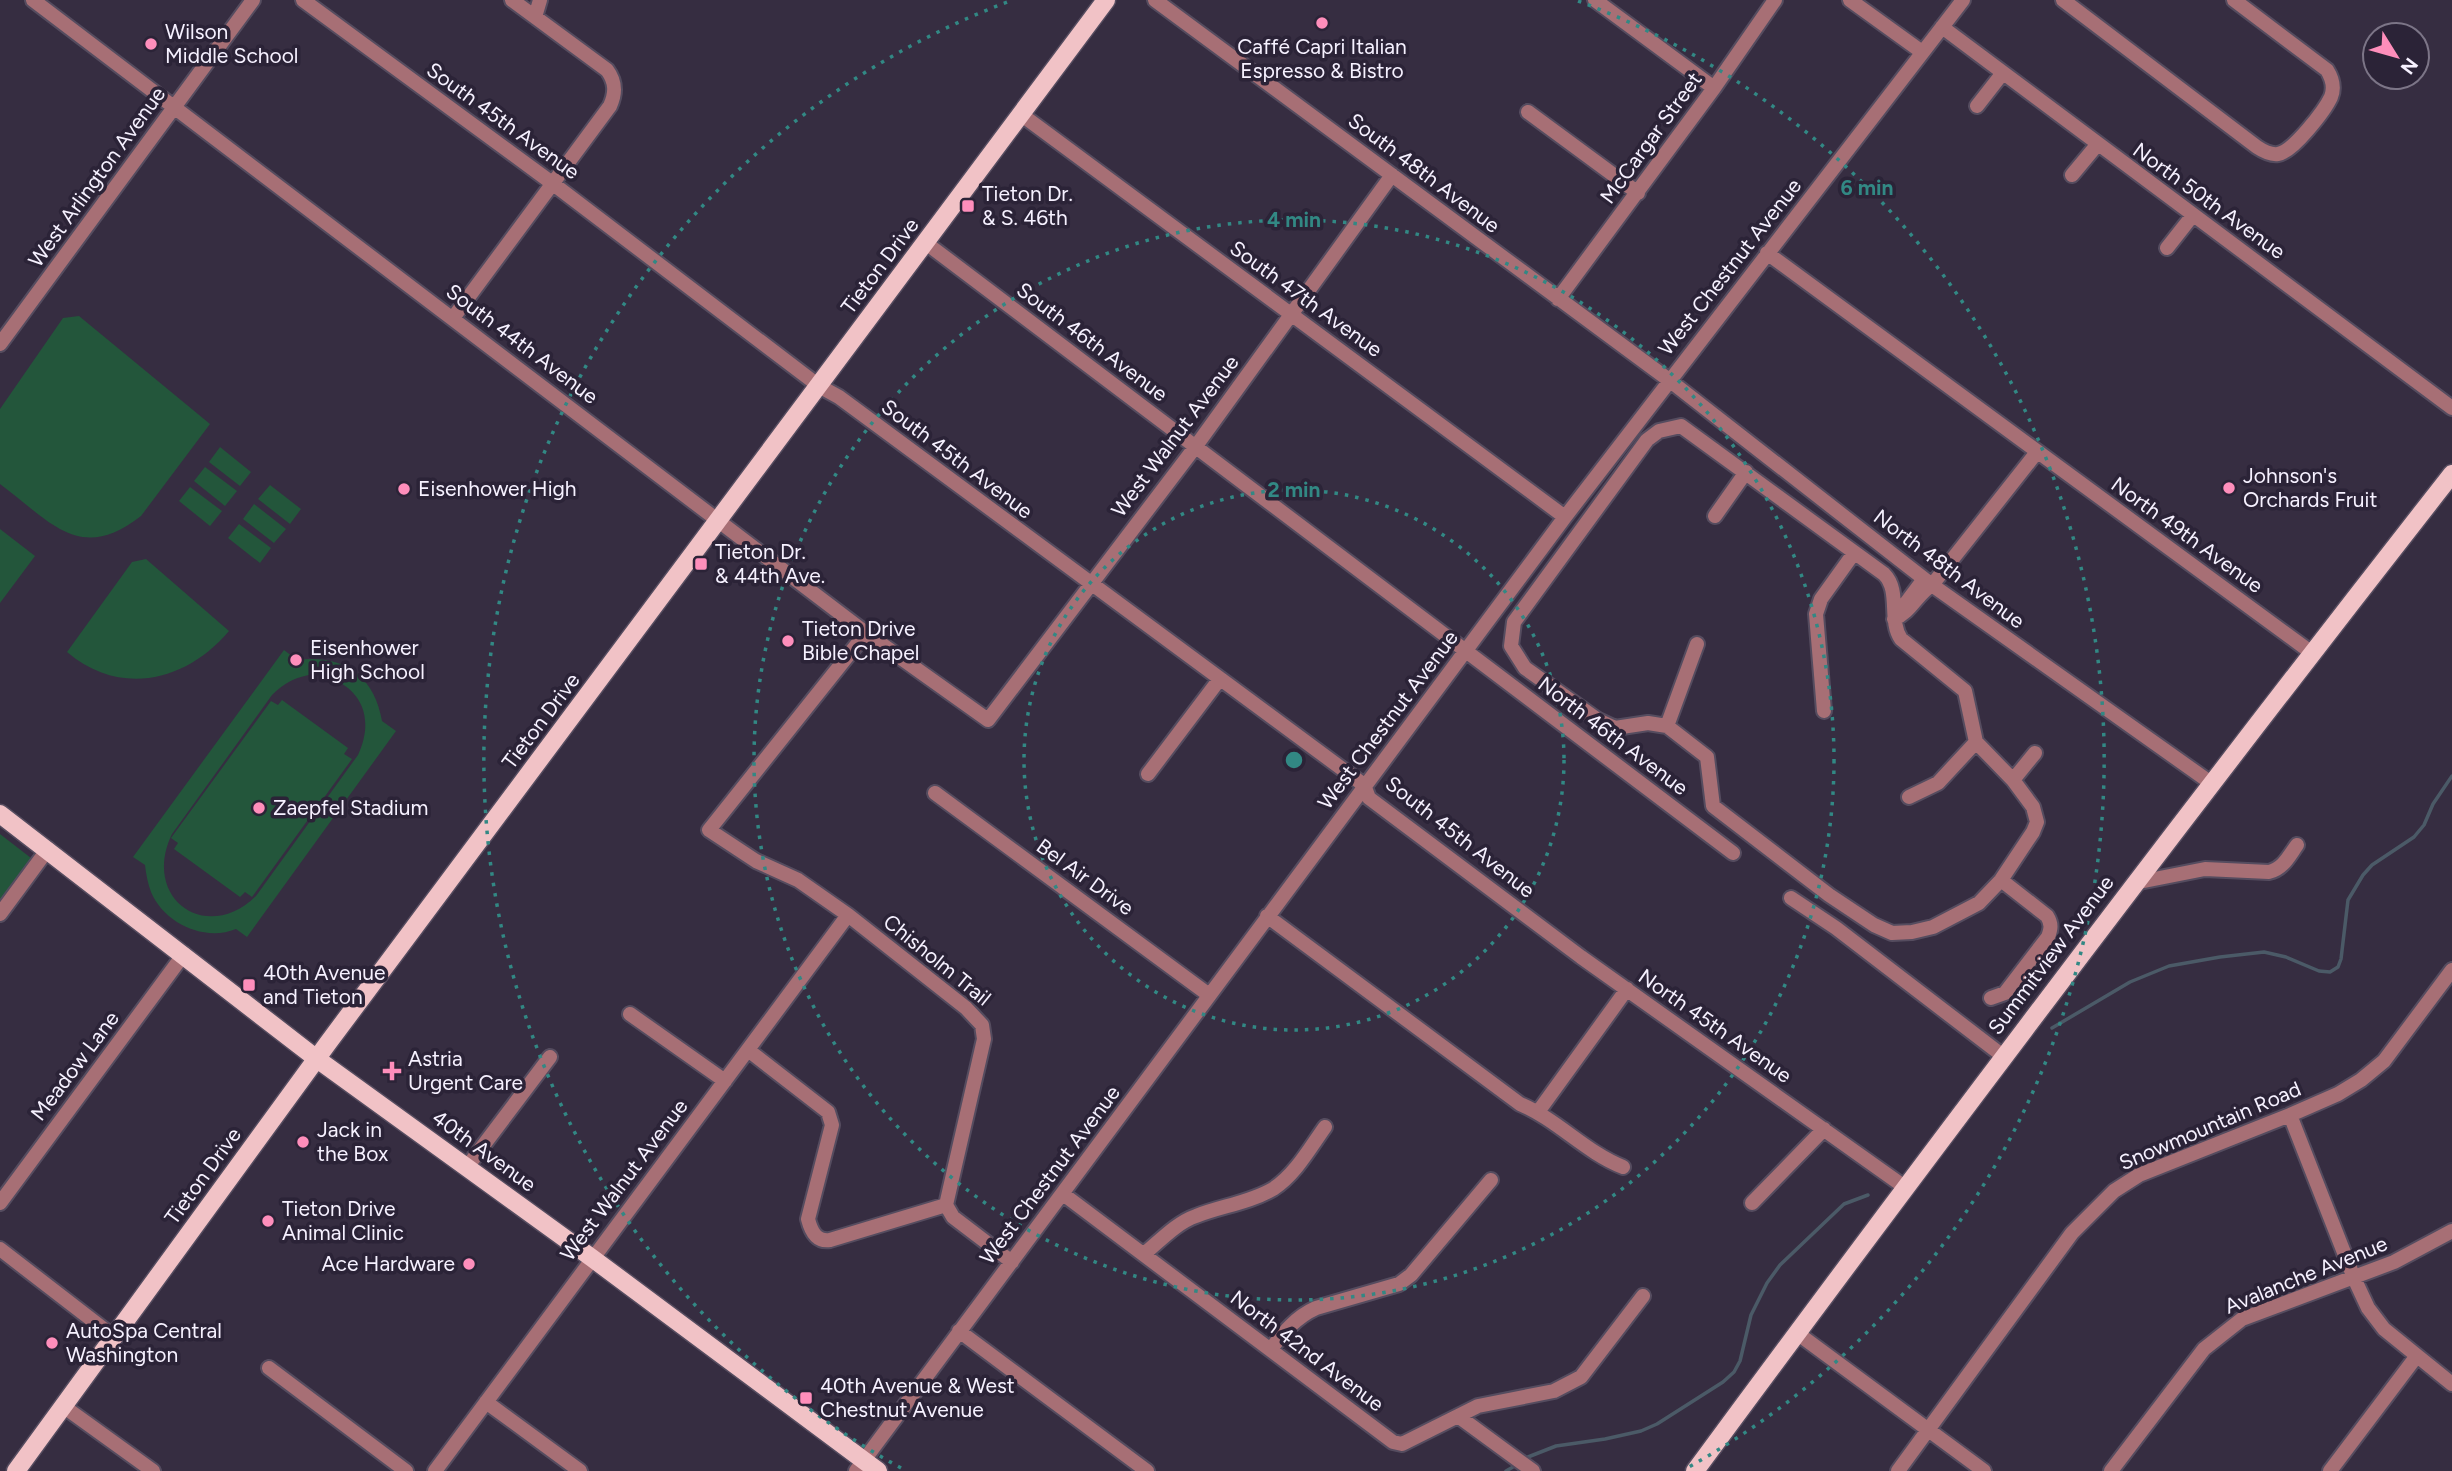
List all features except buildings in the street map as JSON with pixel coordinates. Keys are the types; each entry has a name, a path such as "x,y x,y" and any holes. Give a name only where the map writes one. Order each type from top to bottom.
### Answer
{"main road":[{"name":"Tieton Drive","path":"16,1471 317,1059 1106,0"},
{"name":"Summitview Avenue","path":"1695,1471 2134,883 2452,474"},
{"name":"40th Avenue","path":"0,814 317,1059 592,1258 866,1467"}],"street":[{"name":"South 44th Avenue","path":"33,0 866,633 988,720"},
{"name":"West Arlington Avenue","path":"0,344 253,0"},
{"name":"South 45th Avenue","path":"303,0 552,183 819,386 839,397 1364,785 1370,799 1581,957"},
{"path":"453,317 610,106 615,91 607,70 512,0"},
{"path":"535,17 540,0"},
{"name":"South 48th Avenue","path":"1155,0 1669,380"},
{"path":"1595,0 1714,88"},
{"name":"McCargar Street","path":"1558,299 1638,193 1776,0"},
{"path":"1850,0 1922,52"},
{"name":"West Chestnut Avenue","path":"866,1467 959,1331 1364,785 1669,380 1963,0"},
{"path":"2063,0 2257,148 2267,153 2279,154 2296,144 2327,103 2332,94 2331,76 2327,70 2234,0"},
{"name":"North 50th Avenue","path":"1942,27 2452,408"},
{"path":"1977,106 2002,74"},
{"path":"1528,112 1638,193"},
{"name":"South 47th Avenue","path":"1022,115 1565,517"},
{"path":"2072,175 2097,145"},
{"name":"West Walnut Avenue","path":"988,720 1196,446 1392,175"},
{"path":"2167,248 2193,215"},
{"name":"South 46th Avenue","path":"926,243 1466,652"},
{"name":"North 49th Avenue","path":"1767,253 2312,653"},
{"name":"North 48th Avenue","path":"1669,380 1928,582 2211,783"},
{"path":"1681,426 1746,472 1888,578 1896,632 1965,691 1976,742 2013,780 2033,807 2036,821 2034,832 2001,880 1979,903 1933,927 1892,933 1874,925 1829,895 1713,806 1707,757 1667,726 1648,723 1615,728 1598,720 1525,668 1511,646 1514,622 1647,440 1659,431 1681,426"},
{"path":"1894,619 2037,452"},
{"path":"1715,516 1746,472"},
{"path":"1825,711 1816,614 1821,599 1854,553"},
{"name":"Chisholm Trail","path":"866,633 709,830 756,861 798,880 848,915 966,1008 982,1025 984,1039 946,1205"},
{"path":"1667,726 1697,644"},
{"name":"North 46th Avenue","path":"1466,652 1733,853"},
{"path":"1147,774 1219,680"},
{"path":"1909,797 1938,783 1976,742"},
{"path":"2013,780 2035,753"},
{"name":"Bel Air Drive","path":"935,793 1209,995"},
{"path":"2134,883 2205,869 2269,872 2276,870 2297,845"},
{"path":"0,914 48,849"},
{"path":"1991,998 2005,993 2048,937 2051,922 2001,880"},
{"path":"1815,914 1829,895"},
{"path":"1791,898 2003,1056"},
{"name":"West Walnut Avenue","path":"435,1471 848,915"},
{"path":"1267,916 1520,1104 1538,1112 1601,1158 1623,1167"},
{"name":"Meadow Lane","path":"0,1203 184,954"},
{"name":"North 45th Avenue","path":"1581,957 1906,1188"},
{"name":"Snowmountain Road","path":"1898,1471 2072,1233 2114,1191 2139,1175 2290,1115 2338,1094 2361,1080 2384,1062 2452,970"},
{"path":"1538,1112 1627,989"},
{"path":"630,1014 725,1081"},
{"path":"748,1050 828,1112 832,1125 808,1219 818,1238 830,1241 946,1205 953,1217 1012,1262"},
{"path":"467,1167 550,1057"},
{"path":"2290,1115 2368,1308 2384,1329 2452,1384"},
{"path":"1144,1254 1193,1216 1252,1199 1273,1188 1291,1174 1325,1127"},
{"path":"1752,1203 1824,1129"},
{"path":"1271,1349 1303,1314 1399,1284 1411,1275 1491,1180"},
{"name":"North 42nd Avenue","path":"1063,1194 1393,1442 1402,1444 1458,1416"},
{"name":"Avalanche Avenue","path":"2111,1471 2204,1349 2217,1337 2242,1320 2394,1262 2452,1230"},
{"path":"0,1249 114,1337"},
{"path":"1533,1471 1458,1416 1478,1406 1554,1391 1581,1377 1643,1296"},
{"path":"959,1331 1147,1471"},
{"path":"1797,1333 1984,1471"},
{"path":"2330,1471 2416,1357"},
{"path":"269,1368 406,1471"},
{"path":"486,1402 579,1471"},
{"path":"63,1406 153,1471"}],"green space":[{"path":"79,316 210,424 141,516 120,530 100,537 83,537 67,532 35,512 0,484 0,409 63,318"},
{"path":"220,447 251,472 240,486 209,462"},
{"path":"205,467 237,491 225,506 194,481"},
{"path":"270,485 301,509 290,524 258,499"},
{"path":"190,487 222,511 210,526 179,501"},
{"path":"254,504 286,529 274,543 243,519"},
{"path":"239,524 271,548 260,563 228,538"},
{"path":"0,529 35,556 0,603"},
{"path":"146,559 229,631 193,662 152,678 130,679 109,675 87,666 67,652 132,562"},
{"path":"284,650 297,660 329,661 354,671 372,691 382,721 396,731 247,937 236,929 211,933 186,927 175,921 165,913 151,892 145,865 133,857","holes":["314,674 342,684 360,702 365,726 358,755 256,896 237,910 217,916 199,915 184,907 172,895 165,878 165,857 172,834 272,695 286,683 302,677"]},
{"path":"282,700 348,748 344,754 352,759 252,897 245,892 240,897 174,849 178,843 171,838 271,701 278,705"},
{"path":"0,834 31,858 0,900"}],"waterway":[{"path":"2052,1028 2130,982 2169,966 2264,952 2286,957 2319,971 2330,972 2338,967 2348,900 2372,865 2414,837 2424,825 2433,804 2452,776"},
{"path":"1528,1457 1556,1446 1641,1431 1657,1424 1723,1382 1734,1372 1740,1361 1751,1315 1767,1283 1780,1265 1844,1204 1868,1195"},
{"path":"1506,1471 1513,1467"}],"place":[{"name":"Caffé Capri Italian Espresso & Bistro","path":"1322,23"},
{"name":"Wilson Middle School","path":"151,44"},
{"name":"Tieton Dr. & S. 46th","path":"968,206"},
{"name":"Johnson's Orchards Fruit","path":"2229,488"},
{"name":"Eisenhower High","path":"404,489"},
{"name":"Tieton Dr. & 44th Ave.","path":"701,564"},
{"name":"Tieton Drive Bible Chapel","path":"788,641"},
{"name":"Eisenhower High School","path":"296,660"},
{"name":"Zaepfel Stadium","path":"259,808"},
{"name":"40th Avenue and Tieton","path":"249,985"},
{"name":"Astria Urgent Care","path":"392,1071"},
{"name":"Jack in the Box","path":"303,1142"},
{"name":"Tieton Drive Animal Clinic","path":"268,1221"},
{"name":"Ace Hardware","path":"469,1264"},
{"name":"AutoSpa Central Washington","path":"52,1343"},
{"name":"40th Avenue & West Chestnut Avenue","path":"806,1398"}]}
